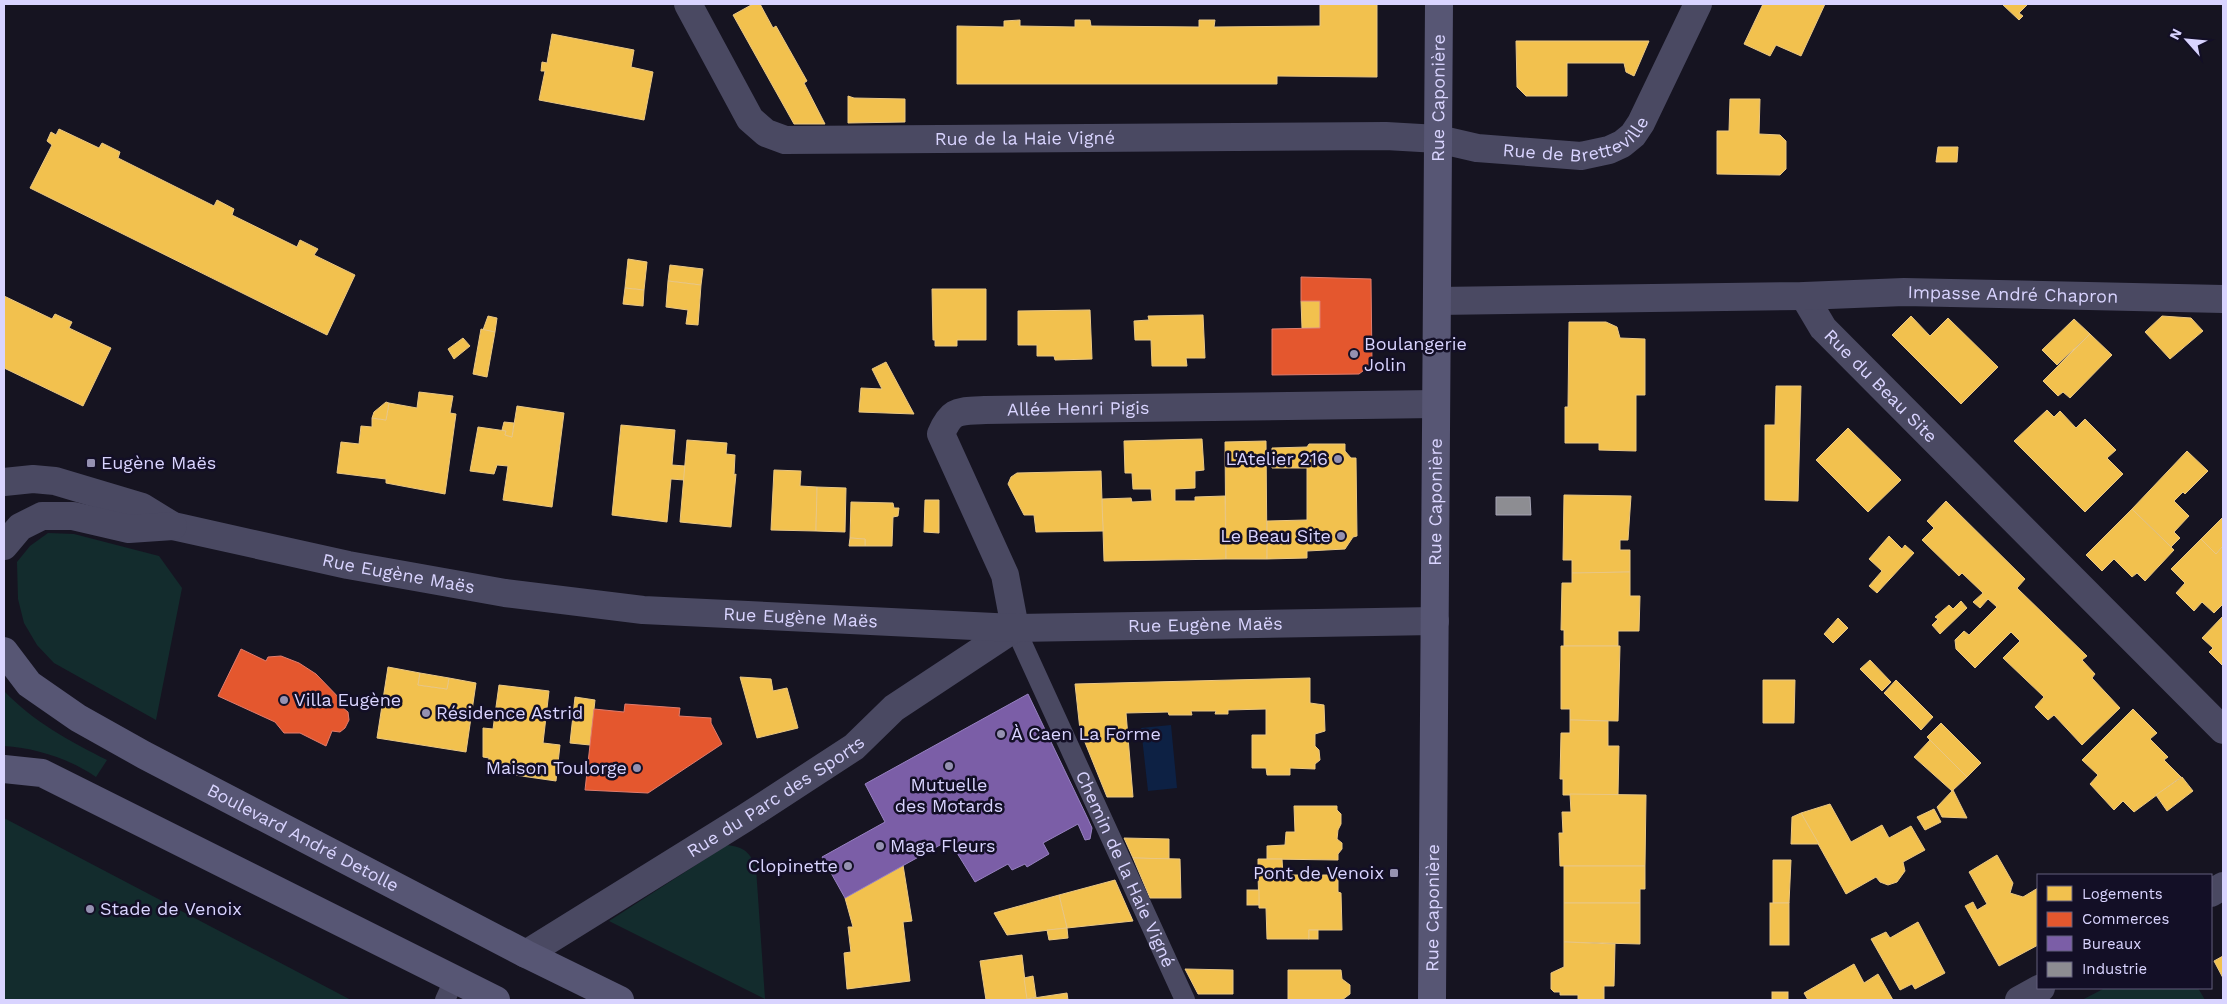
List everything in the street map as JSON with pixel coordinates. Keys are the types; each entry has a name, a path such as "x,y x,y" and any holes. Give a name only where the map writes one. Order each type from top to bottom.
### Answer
{"main road":[{"name":"Rue Caponière","path":"1432,1000 1439,4"},
{"name":"Boulevard André Detolle","path":"4,651 29,684 78,718 144,755 526,954 620,1000"},
{"path":"4,769 42,773 450,990 496,1000"}],"street":[{"name":"Rue de la Haie Vigné","path":"688,4 750,119 766,133 785,140 1376,136 1438,139"},
{"name":"Rue de Bretteville","path":"1438,139 1477,148 1581,156 1609,150 1622,144 1633,135 1642,123 1698,4"},
{"name":"Impasse André Chapron","path":"1804,296 1904,292 2223,299"},
{"path":"1438,301 1804,296"},
{"name":"Rue du Beau Site","path":"1804,296 1822,328 2223,730"},
{"name":"Allée Henri Pigis","path":"1016,628 1004,575 941,434 948,418 960,412 985,410 1436,404"},
{"name":"Rue Eugène Maës","path":"4,482 33,479 55,481 142,507 173,526"},
{"name":"Rue Eugène Maës","path":"4,546 20,527 42,516 73,516 129,529 173,526 348,565 505,593 643,610 1016,628 1435,621"},
{"name":"Rue du Parc des Sports","path":"526,954 745,818 854,747 894,708 1016,628"},
{"path":"2212,892 2223,886"},
{"path":"2019,1000 2039,989"}],"lane":[{"name":"Chemin de la Haie Vigné","path":"1016,628 1185,1000"}],"green space":[{"path":"48,533 74,534 159,556 182,588 156,720 54,663 37,645 24,623 18,599 17,562 30,546"},
{"path":"4,691 27,712 52,730 107,760 96,777 64,760 28,749 4,746"},
{"name":"Stade de Venoix","path":"4,818 351,1000 4,1000"},
{"path":"727,845 746,851 756,868 765,999 609,921"},
{"path":"2103,989 2199,989 2205,1000 2082,1000"}],"water":[{"path":"1171,725 1177,788 1148,791 1141,728"}],"building: Logements":[{"path":"753,4 760,4 773,28 776,26 807,81 804,83 825,124 794,124 733,15"},
{"path":"1320,4 1377,4 1377,77 1277,76 1277,84 957,84 957,26 1004,27 1004,21 1020,20 1020,26 1075,27 1075,20 1090,20 1091,26 1199,27 1199,20 1215,20 1214,27 1320,26"},
{"path":"1763,4 1825,4 1801,56 1776,45 1770,56 1744,44"},
{"path":"2002,4 2028,4 2019,13 2023,16 2019,20"},
{"path":"552,34 634,50 631,67 653,72 644,120 539,100 545,71 541,71 542,62 547,63"},
{"path":"1516,41 1649,41 1634,76 1626,72 1624,63 1567,63 1567,96 1526,96 1517,87"},
{"path":"848,96 854,98 905,99 905,122 848,123"},
{"path":"1730,99 1760,99 1759,134 1780,135 1786,141 1786,169 1780,175 1717,174 1717,131 1729,131"},
{"path":"59,129 99,148 102,143 120,152 118,158 214,206 217,200 234,209 232,215 297,247 300,240 318,249 314,255 355,275 327,335 30,188 52,145 47,141 51,132 56,135"},
{"path":"1938,147 1958,147 1957,162 1936,162"},
{"path":"628,259 647,262 644,290 625,288"},
{"path":"670,265 703,269 701,285 668,281"},
{"path":"668,281 701,285 698,325 686,324 688,310 666,307"},
{"path":"625,288 644,290 643,306 623,304"},
{"path":"932,289 986,289 986,340 957,340 957,346 935,346 935,340 933,340"},
{"path":"4,296 52,319 55,314 72,322 69,328 111,348 83,406 4,368"},
{"path":"1301,301 1320,301 1320,328 1302,328"},
{"path":"1090,310 1092,359 1055,360 1054,356 1037,356 1037,345 1018,345 1018,311"},
{"path":"1203,315 1205,358 1186,358 1187,366 1152,366 1151,340 1135,340 1134,321 1149,320 1148,316"},
{"path":"488,316 497,318 495,332 483,330"},
{"path":"1911,316 1930,336 1948,318 1998,367 1961,404 1892,335"},
{"path":"2162,316 2191,318 2203,331 2170,359 2145,332"},
{"path":"2074,319 2090,334 2057,365 2042,350"},
{"path":"1569,322 1606,322 1617,327 1620,338 1645,339 1645,395 1636,395 1636,451 1599,450 1599,443 1565,443 1565,407 1568,407"},
{"path":"481,329 495,332 487,377 473,374"},
{"path":"2090,334 2112,355 2070,398 2063,392 2058,396 2043,381"},
{"path":"463,338 470,346 454,359 448,349"},
{"path":"886,362 914,414 859,412 861,388 882,389 872,369"},
{"path":"1776,386 1801,386 1798,501 1765,500 1765,425 1775,425"},
{"path":"419,392 453,396 450,413 456,414 445,494 386,483 386,479 337,473 341,442 359,444 361,426 372,427 372,418 386,420 389,403 417,408"},
{"path":"386,402 389,403 386,420 372,418 374,412"},
{"path":"517,406 564,413 552,507 503,500 508,466 497,465 494,474 470,471 478,427 506,431 505,435 512,437"},
{"path":"2047,410 2054,417 2060,411 2076,428 2085,419 2116,450 2107,458 2123,474 2085,512 2014,441"},
{"path":"504,422 514,423 512,437 505,435 506,431 502,430"},
{"path":"621,425 675,430 672,465 685,466 685,471 684,480 671,479 667,522 612,515"},
{"path":"1848,428 1901,480 1868,512 1816,460"},
{"path":"1202,439 1204,470 1195,471 1195,488 1175,489 1175,501 1195,501 1195,497 1225,496 1226,559 1104,561 1102,499 1131,498 1132,502 1152,501 1151,489 1133,489 1132,473 1125,473 1124,441"},
{"path":"687,440 727,443 726,454 735,455 734,475 736,474 731,527 680,522"},
{"path":"1266,441 1267,559 1226,559 1225,442"},
{"path":"1309,444 1345,444 1345,451 1351,458 1356,458 1357,536 1353,537 1345,549 1307,551 1307,558 1267,559 1267,521 1307,520 1307,468 1272,468 1272,448 1307,447"},
{"path":"2187,451 2208,471 2185,494 2183,492 2174,501 2189,516 2174,532 2180,538 2171,547 2132,509"},
{"path":"774,470 801,471 800,486 817,487 816,531 771,530"},
{"path":"1101,471 1103,531 1036,532 1034,515 1024,515 1008,484 1011,477 1017,473"},
{"path":"817,487 846,488 845,532 816,531"},
{"path":"1564,495 1631,496 1628,540 1620,540 1620,550 1630,550 1630,572 1572,573 1572,560 1563,560"},
{"path":"925,500 939,500 939,533 924,532"},
{"path":"1946,501 2025,579 2017,588 2087,656 2082,660 2095,674 2092,678 2120,708 2082,745 2054,715 2048,720 2035,707 2044,697 2003,658 2020,641 2011,632 1975,668 1956,649 1955,640 1964,631 1969,635 1997,607 1988,599 1980,608 1973,602 1983,593 1962,573 1959,576 1922,540 1934,528 1927,521"},
{"path":"851,502 893,503 894,508 899,508 898,516 893,517 892,546 865,546 865,539 850,538"},
{"path":"2132,509 2174,550 2145,581 2137,573 2132,577 2114,559 2102,571 2086,555"},
{"path":"2223,517 2223,546 2216,554 2201,539"},
{"path":"1889,536 1902,549 1905,545 1914,553 1877,593 1869,586 1882,571 1869,559"},
{"path":"850,538 865,539 865,546 849,546"},
{"path":"2201,539 2216,554 2223,546 2223,604 2214,613 2202,602 2194,611 2176,593 2185,583 2171,569"},
{"path":"1630,572 1630,596 1640,596 1639,631 1618,631 1618,646 1564,646 1564,630 1561,630 1562,583 1572,583 1572,573"},
{"path":"1961,601 1967,608 1940,634 1932,625 1938,619 1935,617 1949,605 1953,609"},
{"path":"2223,616 2223,666 2209,652 2213,648 2202,638"},
{"path":"1838,618 1848,628 1833,643 1824,634"},
{"path":"1561,646 1620,646 1618,721 1570,720 1570,709 1561,709"},
{"path":"1870,660 1891,682 1882,691 1860,669"},
{"name":"Résidence Astrid","path":"388,667 420,673 418,685 447,689 449,678 476,683 466,752 377,738"},
{"path":"420,673 449,678 447,689 418,685"},
{"path":"740,677 771,679 773,691 787,688 798,728 757,738"},
{"path":"1310,678 1310,703 1324,705 1325,731 1315,734 1315,746 1319,750 1320,760 1315,764 1315,769 1290,768 1290,775 1267,775 1266,768 1252,768 1252,735 1266,735 1266,709 1228,710 1228,714 1215,714 1216,711 1191,711 1192,715 1169,715 1168,712 1126,713 1133,797 1107,797 1080,730 1075,684"},
{"path":"1763,680 1795,680 1794,723 1763,723"},
{"path":"1896,680 1933,717 1921,730 1884,693"},
{"path":"499,685 549,691 543,743 560,745 556,781 487,771 489,758 483,757 483,728 493,729"},
{"path":"575,697 595,700 590,745 570,743"},
{"path":"2133,709 2157,733 2150,739 2168,757 2164,760 2181,777 2134,812 2123,801 2114,810 2090,784 2098,775 2082,760"},
{"path":"1570,720 1608,721 1608,746 1619,746 1618,795 1563,795 1563,779 1560,779 1561,733 1570,733"},
{"path":"1941,723 1981,763 1967,777 1927,737"},
{"path":"1930,740 1967,777 1952,791 1914,757"},
{"path":"2182,777 2193,791 2167,811 2156,795"},
{"path":"1953,790 1967,818 1942,817 1937,807"},
{"path":"1570,794 1646,795 1645,866 1560,866 1559,833 1563,833 1562,812 1571,812"},
{"path":"1830,804 1851,842 1882,825 1889,838 1911,826 1925,850 1903,862 1905,871 1897,882 1888,885 1880,882 1876,877 1846,894 1801,813"},
{"path":"1294,806 1337,806 1337,810 1341,814 1341,824 1337,839 1342,843 1338,860 1267,859 1267,846 1285,845 1286,832 1295,832"},
{"path":"1934,809 1941,822 1925,830 1917,817"},
{"path":"1801,813 1819,844 1791,844 1792,817"},
{"path":"1124,838 1169,839 1169,859 1133,858"},
{"path":"1997,855 2013,883 2010,893 2023,897 2037,889 2037,946 1999,966 1965,906 1973,902 1977,910 1987,904 1969,872"},
{"path":"1133,858 1180,859 1181,898 1150,898"},
{"path":"1258,859 1282,859 1283,875 1258,875"},
{"path":"1773,860 1791,860 1789,903 1773,903"},
{"path":"903,865 912,921 903,922 910,981 847,989 844,953 851,952 848,927 853,927 845,898"},
{"path":"1564,866 1645,866 1645,889 1640,889 1640,903 1564,903"},
{"path":"1258,875 1338,875 1338,892 1341,893 1342,930 1309,930 1309,939 1267,939 1266,908 1259,908"},
{"path":"1115,880 1133,921 1067,928 1059,895"},
{"path":"1247,890 1259,890 1259,905 1247,905"},
{"path":"1059,895 1067,928 1007,935 994,913"},
{"path":"1564,903 1640,903 1640,944 1564,942"},
{"path":"1770,903 1789,903 1789,945 1770,945"},
{"path":"1918,922 1945,973 1915,989 1912,984 1900,990 1871,939 1886,932 1890,938"},
{"path":"1067,928 1068,938 1049,940 1047,930"},
{"path":"1309,930 1318,930 1318,939 1309,939"},
{"path":"1564,942 1615,944 1614,986 1604,986 1604,1000 1578,1000 1578,995 1560,995 1560,992 1554,992 1551,989 1551,973 1564,967"},
{"path":"1022,955 1027,999 1067,993 1068,1000 986,1000 980,961"},
{"path":"2223,956 2223,978 2214,961"},
{"path":"1854,964 1864,983 1878,974 1893,1000 1808,1000 1804,993"},
{"path":"1185,969 1233,970 1233,994 1198,994"},
{"path":"1288,970 1341,970 1342,979 1350,985 1350,994 1342,1000 1288,1000"},
{"path":"1033,976 1036,997 1027,999 1024,978"},
{"path":"1772,992 1788,992 1788,1000 1772,1000"}],"building: Commerces":[{"path":"1301,277 1371,279 1372,364 1359,374 1272,375 1272,329 1320,328 1320,301 1301,301"},
{"name":"Villa Eugène","path":"241,649 266,661 268,657 281,656 299,663 316,674 345,704 342,707 348,712 349,720 345,728 340,732 332,731 326,746 300,733 284,733 275,722 218,696"},
{"name":"Maison Toulorge","path":"625,704 680,708 679,716 711,718 711,723 722,744 648,793 585,790 594,709 624,712"}],"building: Bureaux":[{"path":"1028,694 1092,828 1090,839 1085,840 1078,824 1043,843 1049,854 1027,867 1025,864 1012,870 1008,864 975,882 949,840 845,898 822,857 885,822 865,784"}],"building: Industrie":[{"path":"1496,497 1530,497 1531,515 1496,515"}],"place":[{"name":"Boulangerie Jolin","path":"1354,354"},
{"name":"L'Atelier 216","path":"1338,459"},
{"name":"Eugène Maës","path":"91,463"},
{"name":"Le Beau Site","path":"1341,536"},
{"name":"Villa Eugène","path":"284,700"},
{"name":"Résidence Astrid","path":"426,713"},
{"name":"À Caen La Forme","path":"1001,734"},
{"name":"Mutuelle des Motards","path":"949,766"},
{"name":"Maison Toulorge","path":"637,768"},
{"name":"Maga Fleurs","path":"880,846"},
{"name":"Clopinette","path":"848,866"},
{"name":"Pont de Venoix","path":"1394,873"},
{"name":"Stade de Venoix","path":"90,909"}]}
